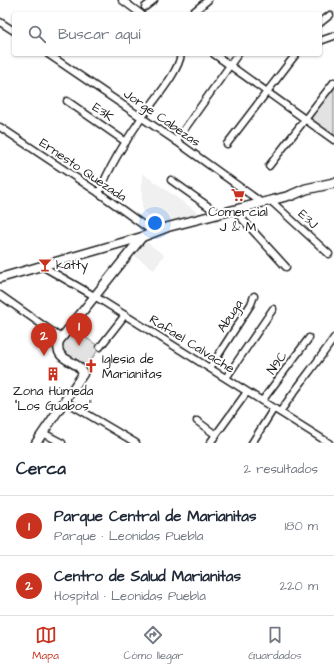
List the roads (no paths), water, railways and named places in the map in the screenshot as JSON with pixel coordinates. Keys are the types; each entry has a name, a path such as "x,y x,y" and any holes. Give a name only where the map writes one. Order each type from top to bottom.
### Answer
{"main road":[{"path":"292,195 306,189 334,183"},
{"path":"292,195 334,188"}],"street":[{"path":"122,0 138,12"},
{"path":"145,7 154,0"},
{"path":"193,12 208,0"},
{"path":"322,21 330,15"},
{"path":"0,22 12,31"},
{"path":"322,40 334,36"},
{"name":"Jorge Cabezas","path":"51,56 267,202"},
{"path":"99,193 108,171 142,117 176,69 181,56"},
{"path":"217,56 334,140"},
{"path":"176,141 237,56"},
{"path":"228,144 294,56"},
{"path":"269,166 334,82"},
{"name":"E3K","path":"67,101 126,142"},
{"name":"Ernesto Quezada","path":"0,127 99,193 153,232"},
{"path":"171,180 219,214"},
{"path":"0,278 123,243 168,227 292,195"},
{"name":"E3J","path":"267,202 329,254"},
{"path":"234,210 286,267"},
{"path":"36,443 83,373 81,369 67,360 59,351 58,344 61,338 142,237"},
{"path":"123,243 129,245 130,252"},
{"name":"Rafael Calvache","path":"42,266 96,296 329,443"},
{"path":"0,295 61,338"},
{"name":"Abuga","path":"210,368 252,302 254,296"},
{"path":"226,378 273,309"},
{"path":"100,347 125,315"},
{"name":"N9C","path":"262,401 309,338"},
{"path":"280,412 334,338"},
{"path":"210,443 247,392"},
{"path":"65,401 136,443"},
{"path":"252,443 274,408"},
{"path":"197,421 216,434"},
{"path":"43,433 62,443"}],"place":[{"name":"Comercial J & M","path":"238,195"},
{"name":"katty","path":"45,265"},
{"name":"Parque Central de Marianitas","path":"79,346"},
{"name":"Centro de Salud Marianitas","path":"44,356"},
{"name":"Iglesia de Marianitas","path":"91,366"},
{"name":"Zona Húmeda \"Los Guabos\"","path":"53,374"}]}
